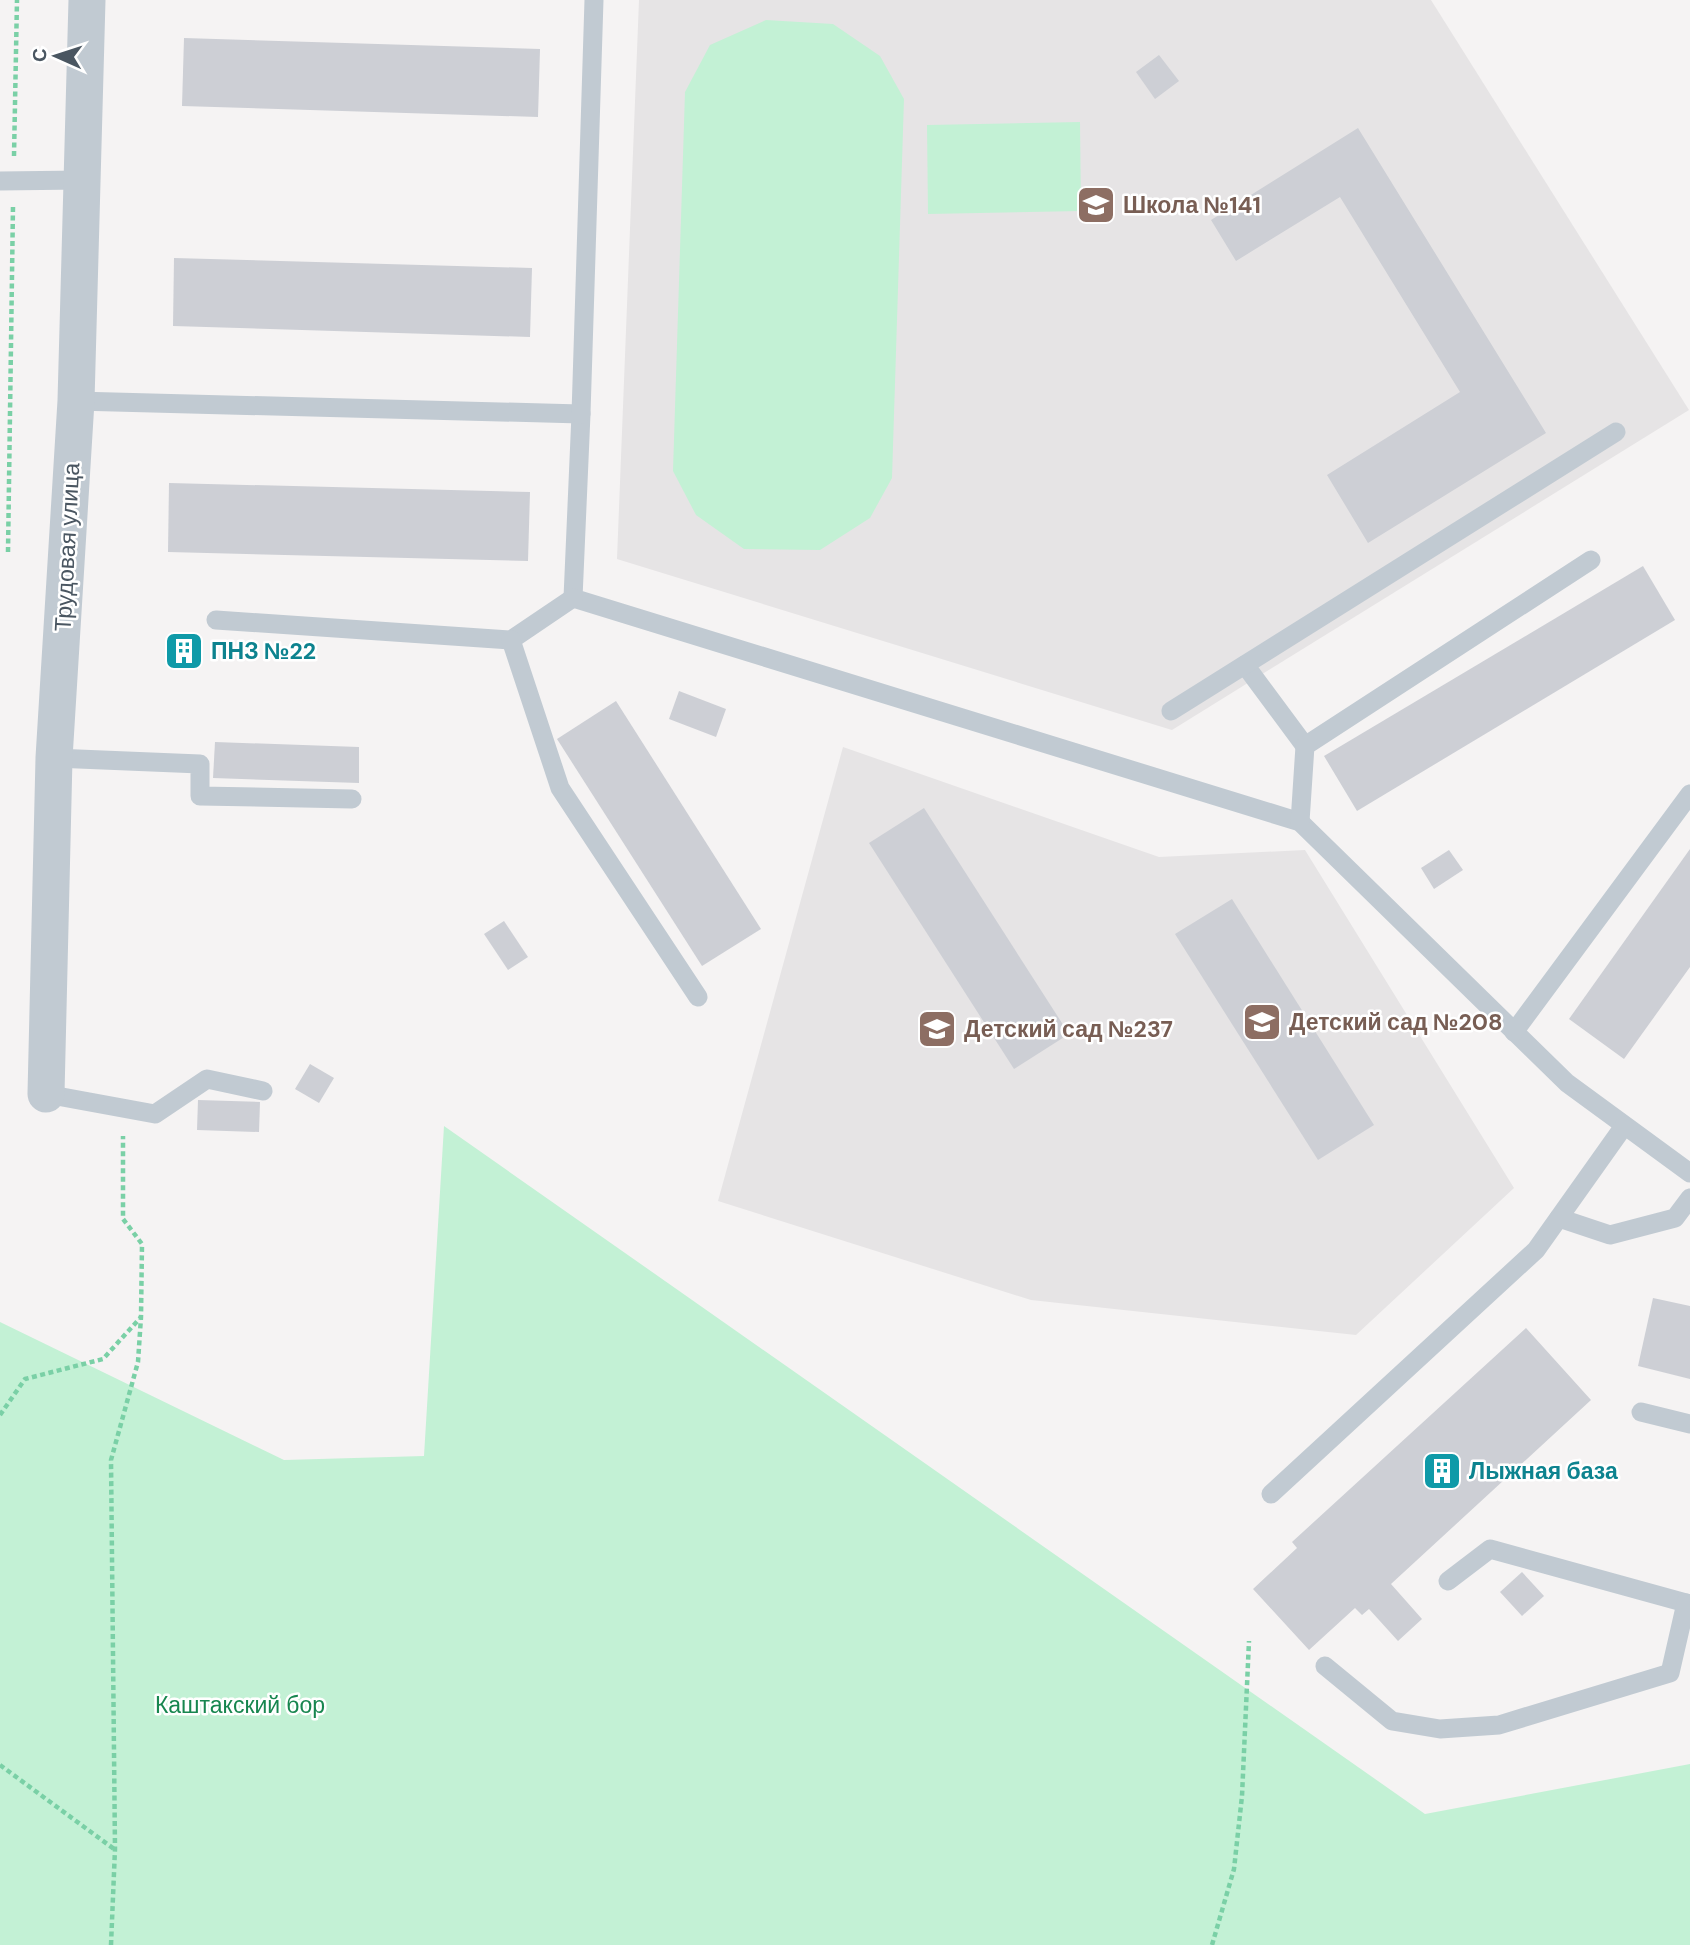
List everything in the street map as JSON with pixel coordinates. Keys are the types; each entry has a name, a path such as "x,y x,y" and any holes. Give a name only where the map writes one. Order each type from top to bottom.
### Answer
{"street":[{"name":"Трудовая улица","path":"46,1094 54,758 75,401 87,0"}],"lane":[{"path":"573,598 594,0"},
{"path":"7,182 82,180"},
{"path":"75,401 581,414"},
{"path":"1171,711 1616,432"},
{"path":"1305,746 1591,559"},
{"path":"216,620 512,639 573,598"},
{"path":"573,598 1300,822 1567,1083 1690,1173"},
{"path":"512,639 560,788 698,998"},
{"path":"1245,665 1305,746 1300,822"},
{"path":"54,758 200,764 200,796 352,799"},
{"path":"1514,1032 1690,794"},
{"path":"46,1094 155,1114 207,1079 263,1091"},
{"path":"1271,1494 1536,1250 1624,1126"},
{"path":"1559,1218 1611,1235 1675,1218 1690,1198"},
{"path":"1640,1412 1690,1424"},
{"path":"1325,1666 1392,1721 1440,1729 1499,1725 1670,1673 1688,1604 1490,1549 1448,1581"}],"path":[{"path":"8,552 7,182 17,0"},
{"path":"111,1945 115,1849 111,1460 138,1362 141,1317 142,1244 123,1219 124,1108"},
{"path":"0,1415 25,1379 103,1359 141,1317"},
{"path":"1212,1945 1234,1869 1242,1796 1249,1640"},
{"path":"0,1765 115,1849"}],"shaded area":[{"name":"Школа №141","path":"639,0 1431,0 1689,410 1172,730 617,559"},
{"path":"843,747 1159,857 1305,850 1514,1188 1356,1335 1031,1300 718,1201"}],"green space":[{"path":"766,20 833,24 880,56 904,99 892,478 870,518 820,550 744,549 696,515 673,471 685,92 710,45"},
{"path":"1080,122 1081,211 928,214 927,125"},
{"name":"Каштакский бор","path":"444,1126 1425,1814 1690,1764 1690,1945 0,1945 0,1322 284,1460 424,1456"}],"building":[{"path":"184,38 540,49 538,117 182,106"},
{"path":"1159,55 1179,81 1155,99 1136,72"},
{"path":"1358,128 1546,433 1368,543 1327,475 1460,392 1340,197 1236,261 1211,220"},
{"path":"174,258 532,268 530,337 173,326"},
{"path":"169,483 530,492 528,561 168,552"},
{"path":"1643,566 1675,620 1357,811 1324,756"},
{"name":"ПНЗ №22","path":"179,646 190,646 189,656 178,656"},
{"path":"679,691 726,709 716,737 669,719"},
{"path":"616,701 761,929 702,966 557,739"},
{"path":"215,742 359,747 359,783 213,778"},
{"path":"924,808 1069,1034 1014,1069 869,843"},
{"path":"1690,849 1690,967 1624,1059 1569,1019"},
{"path":"1449,850 1463,870 1434,889 1421,868"},
{"path":"1232,899 1374,1125 1318,1160 1175,934"},
{"path":"504,921 528,957 508,970 484,934"},
{"path":"310,1064 334,1078 319,1103 295,1089"},
{"path":"198,1100 260,1102 259,1132 197,1130"},
{"path":"1653,1298 1690,1306 1690,1379 1638,1366"},
{"name":"Лыжная база","path":"1526,1328 1591,1400 1391,1584 1422,1619 1398,1641 1369,1609 1362,1615 1355,1608 1309,1650 1253,1589 1297,1548 1292,1542"},
{"path":"1522,1572 1544,1596 1522,1616 1500,1592"}],"place":[{"name":"Школа №141","path":"1096,205"},
{"name":"ПНЗ №22","path":"184,651"},
{"name":"Детский сад №208","path":"1262,1022"},
{"name":"Детский сад №237","path":"937,1029"},
{"name":"Лыжная база","path":"1442,1471"}]}
